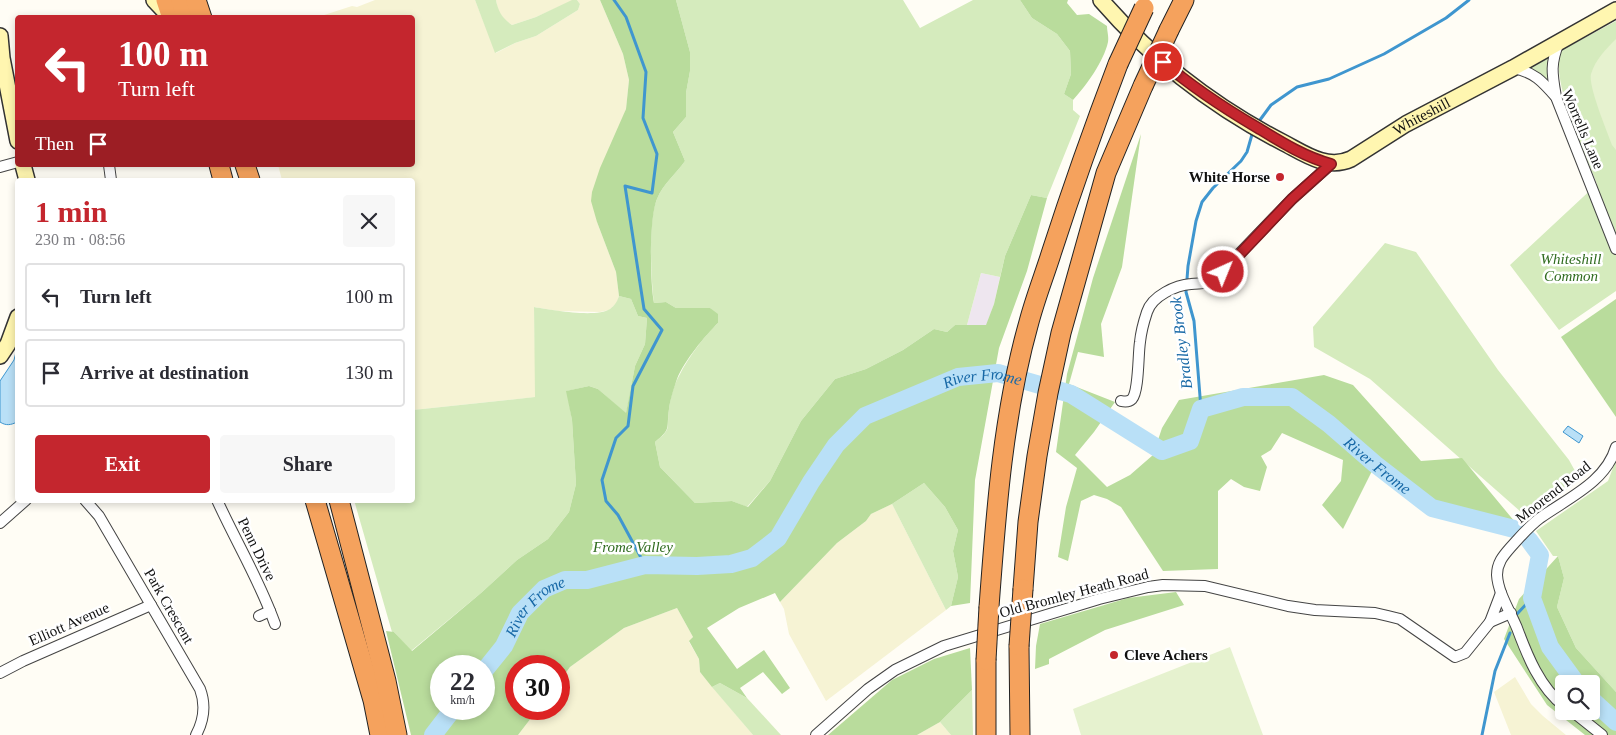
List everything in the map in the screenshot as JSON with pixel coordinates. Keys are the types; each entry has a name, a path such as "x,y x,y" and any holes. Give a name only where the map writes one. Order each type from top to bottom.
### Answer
{"highway":[{"path":"166,0 170,15"},
{"path":"181,0 185,15"},
{"path":"196,0 201,15"},
{"path":"1020,735 1019,646 1028,522 1037,456 1061,333 1106,173 1143,86 1184,0"},
{"path":"986,735 986,660 995,525 1014,387 1029,322 1081,161 1118,64 1146,4"},
{"path":"316,503 373,700 380,735"},
{"path":"340,503 386,681 398,735"}],"main road":[{"path":"154,0 168,15"},
{"path":"1101,0 1143,44 1194,88 1271,137 1316,160 1331,164"},
{"name":"Whiteshill","path":"1331,164 1343,163 1351,159 1406,124 1513,68 1616,10"},
{"path":"0,36 2,58 15,125"},
{"path":"0,356 8,344 15,325"}],"street":[{"path":"1556,97 1552,73 1553,59 1559,42"},
{"name":"Worrells Lane","path":"1513,68 1527,70 1542,81 1556,97 1616,249"},
{"path":"0,167 15,163"},
{"path":"1122,401 1127,402 1134,396 1138,374 1140,342 1148,309 1169,290 1213,281 1292,199 1331,164"},
{"name":"Moorend Road","path":"1555,699 1525,651 1511,613 1501,593 1497,576 1500,560 1528,528 1598,478 1613,456 1616,447"},
{"path":"0,523 23,503"},
{"name":"Park Crescent","path":"88,503 99,516 201,692 203,713 198,734"},
{"name":"Penn Drive","path":"218,503 254,573 275,624"},
{"name":"Old Bromley Heath Road","path":"816,735 888,674 944,646 1090,602 1148,587 1167,585 1205,586 1288,606 1315,610 1375,613 1400,620 1454,657 1465,653 1490,622 1501,593"},
{"name":"Elliott Avenue","path":"0,673 24,660 151,605"},
{"path":"259,616 270,611"},
{"name":"Old Bromley Heath Road","path":"1490,622 1511,613"},
{"path":"1583,720 1602,735"}],"shaded area":[{"path":"375,0 475,0 496,53 515,43 536,36 578,10 580,4 577,0 600,0 623,54 629,80 626,109 619,129 597,222 616,272 619,296 617,303 609,310 600,312 558,311 534,307 536,397 415,410 415,178 281,178 279,167 415,167 415,15 324,15 352,6 357,7"},
{"path":"496,0 574,0 536,17 512,25 498,11"},
{"path":"981,273 1000,277 994,304 986,326 967,325"},
{"path":"892,504 946,610 826,701 789,634 784,609 780,602 837,543 866,521 871,514"},
{"path":"677,608 693,637 689,642 699,659 700,672 753,735 518,735 530,720 570,720 570,667 624,628"},
{"path":"1515,677 1531,704 1566,735 1511,735 1494,692"},
{"path":"940,722 951,735 917,735"}],"green space":[{"path":"475,0 496,0 501,14 512,25 536,17 572,0 577,0 580,4 578,10 536,36 515,43 495,53"},
{"name":"Frome Valley","path":"600,0 676,0 690,52 686,117 673,132 685,161 663,189 654,208 651,266 654,303 666,302 676,308 710,308 718,314 718,323 695,349 680,372 670,402 666,431 655,442 660,467 695,503 732,501 748,507 770,481 801,421 835,379 866,369 903,350 934,329 947,332 955,325 986,325 994,304 1005,256 1031,195 1047,198 1027,271 999,348 975,480 970,603 951,606 958,577 953,551 958,530 945,507 924,483 892,504 871,514 866,521 837,543 780,602 775,593 739,608 707,628 737,669 764,650 790,688 782,694 763,672 740,688 747,698 720,683 712,687 700,672 699,659 689,641 693,637 677,608 624,628 570,667 570,655 505,655 505,720 530,720 518,735 411,735 386,631 394,632 412,651 517,560 548,539 569,512 576,484 572,420 566,391 589,386 598,389 626,413 635,366 645,344 647,318 638,316 631,299 619,296 616,272 591,201 600,168 626,109 629,80 623,54"},
{"path":"676,0 903,0 920,28 973,0 1020,0 1032,18 1057,34 1070,51 1071,74 1064,94 1073,100 1073,110 1080,116 1047,198 1031,195 1005,256 1000,277 981,273 967,325 955,325 947,332 934,329 903,350 866,369 835,379 801,421 770,481 747,507 732,501 695,503 660,467 655,442 667,430 670,401 679,376 687,361 718,323 710,308 676,308 666,302 654,303 651,250 654,208 663,189 685,161 673,132 686,117 690,52"},
{"path":"1020,0 1068,0 1067,3 1077,15 1089,14 1107,26 1108,42 1103,57 1089,81 1073,100 1064,94 1071,74 1070,51 1057,34 1032,18"},
{"name":"Whiteshill Common","path":"1616,21 1616,291 1559,330 1510,265 1597,184 1570,116 1560,77 1559,62 1562,50"},
{"path":"1616,39 1616,150 1612,145 1602,120 1592,88 1591,74 1598,59"},
{"path":"1549,56 1551,85 1529,67"},
{"path":"1141,134 1122,267 1101,324 1104,357 1078,352 1069,384 1115,402 1075,455 1107,487 1130,475 1153,455 1162,428 1179,400 1324,375 1353,385 1421,461 1462,458 1515,522 1427,502 1376,463 1343,529 1322,505 1341,481 1343,460 1282,433 1271,450 1261,456 1267,467 1260,491 1244,487 1231,479 1218,491 1218,569 1163,571 1121,507 1107,499 1094,495 1081,501 1068,561 1058,557 1066,507 1077,468 1056,452 1067,374 1093,278"},
{"path":"1385,243 1416,252 1498,370 1569,460 1580,480 1539,510 1521,512 1370,379 1314,347 1313,327"},
{"path":"619,296 631,299 638,316 647,318 645,344 635,366 626,414 598,389 589,386 567,391 572,420 576,484 569,512 548,539 517,560 481,593 411,651 392,632 355,503 415,503 415,410 535,397 534,307 573,313 595,313 610,309 616,303"},
{"path":"1616,299 1616,417 1561,337"},
{"path":"1616,460 1616,692 1576,648 1557,607 1564,578 1558,556 1553,556 1536,531 1608,481"},
{"path":"924,483 945,507 958,530 953,551 958,577 951,606 946,610 892,504"},
{"path":"1558,556 1564,578 1557,607 1576,648 1616,692 1616,735 1585,735 1566,720 1600,720 1600,675 1555,675 1555,711 1547,705 1504,639 1519,599"},
{"path":"1176,592 1184,605 1105,630 1049,659 1049,664 1035,669 1036,646 1040,624 1128,598"},
{"path":"1230,647 1263,735 1081,735 1073,709"},
{"path":"970,648 972,690 940,722 917,735 828,735 892,680 934,659"},
{"path":"720,683 747,698 781,735 753,735 712,687"},
{"path":"972,690 973,735 951,735 940,722"}],"water":[{"path":"15,356 15,423 6,425 0,422 0,381"},
{"path":"1568,426 1583,436 1579,443 1563,432"}],"waterway":[{"path":"614,0 626,17 646,72 643,118 657,154 652,193 625,186 644,309 662,330 633,386 628,426 616,438 602,480 606,501 618,515 645,565"},
{"name":"Bradley Brook","path":"1257,124 1271,105 1297,87 1329,79 1384,54 1446,18 1469,0"},
{"name":"Bradley Brook","path":"1201,409 1194,321 1186,292 1188,266 1196,221 1202,202 1213,188 1241,161 1247,152 1253,131"},
{"name":"River Frome","path":"495,657 504,646 520,613 544,589 565,580 587,580 645,565 697,566 731,564 752,558 778,538 811,482 836,445 865,416 958,377 998,373 1071,394 1162,451 1190,441 1201,409 1243,397 1292,397 1329,424 1375,464 1432,508 1518,530"},
{"name":"River Frome","path":"1529,540 1540,555 1532,598 1550,647 1570,675"},
{"path":"1517,614 1532,598"},
{"path":"1482,735 1495,671 1510,633"},
{"name":"River Frome","path":"1600,707 1616,722"},
{"name":"River Frome","path":"433,735 445,720"}],"place":[{"name":"White Horse","path":"1280,177"},
{"name":"Cleve Achers","path":"1114,655"}],"route":[{"path":"1163,62 1194,88 1228,111 1271,137 1316,160 1331,164 1292,199 1223,272"}]}
